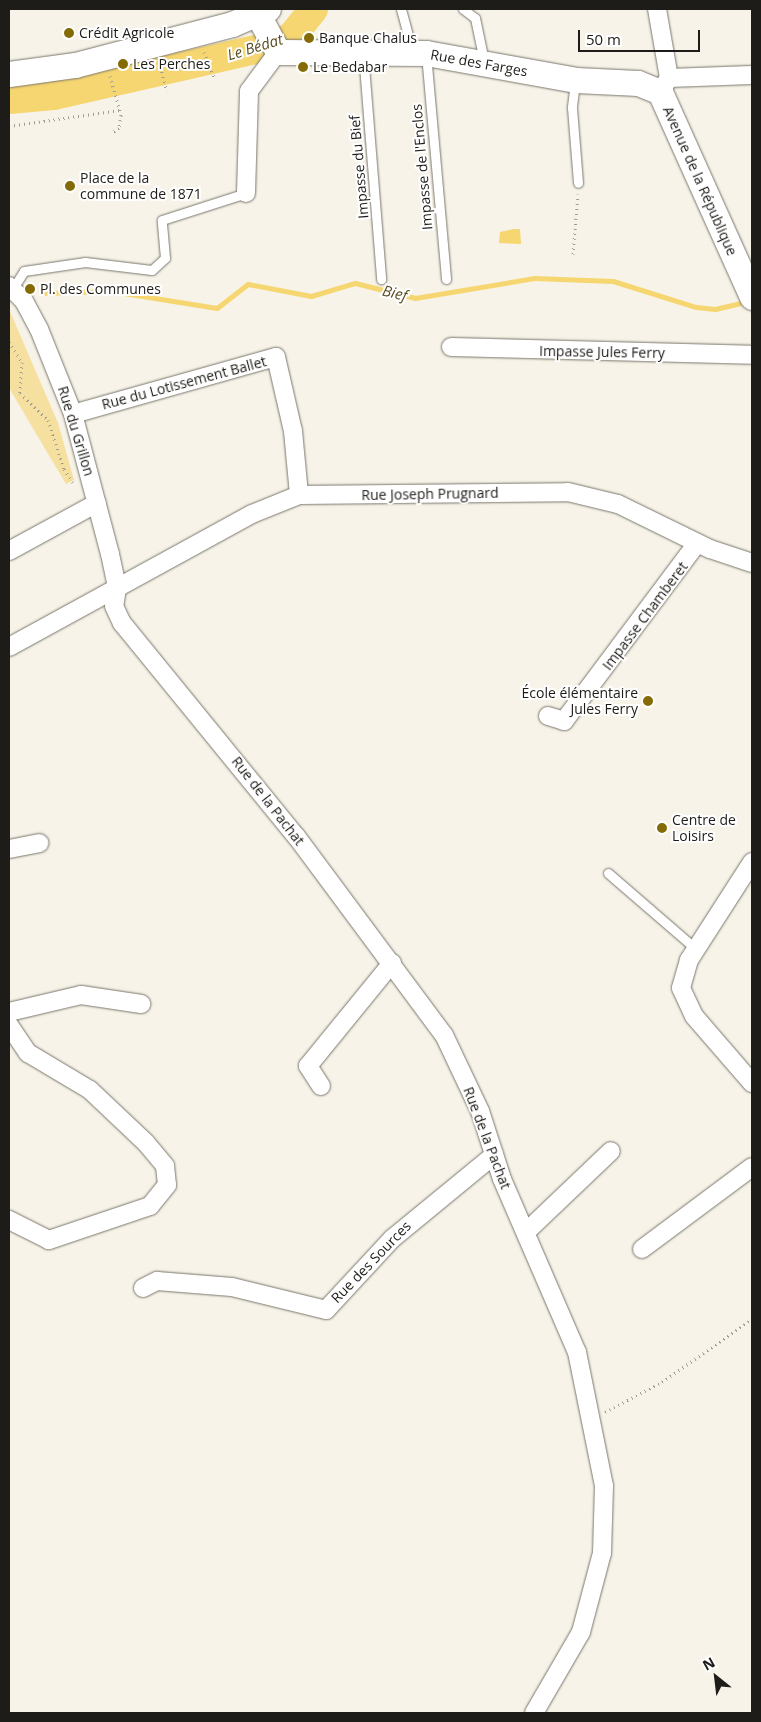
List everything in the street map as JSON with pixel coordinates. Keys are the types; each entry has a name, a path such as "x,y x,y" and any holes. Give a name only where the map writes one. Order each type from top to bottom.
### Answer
{"street":[{"path":"657,9 664,85 752,75"},
{"name":"Rue des Farges","path":"9,74 75,65 266,24 363,53 419,53 576,80 664,85"},
{"path":"246,193 249,91 266,24"},
{"name":"Avenue de la République","path":"664,85 752,297"},
{"name":"Rue du Grillon","path":"11,288 39,329 73,414 117,588"},
{"name":"Impasse Jules Ferry","path":"451,347 752,355"},
{"name":"Rue du Lotissement Ballet","path":"73,414 276,358 293,431 299,495"},
{"name":"Rue Joseph Prugnard","path":"9,647 252,514 299,495 568,492 618,504 697,543 752,563"},
{"path":"9,551 97,503"},
{"name":"Impasse Chamberet","path":"548,716 564,721 697,543"},
{"name":"Rue de la Pachat","path":"117,588 114,606 122,623 204,720 392,963 444,1035 480,1111 494,1155 577,1352 604,1486 602,1553 580,1632 534,1713"},
{"path":"9,849 39,842"},
{"path":"749,1074 685,1000 682,978 696,949 752,862"},
{"path":"321,1086 308,1066 392,963"},
{"path":"9,1012 81,995 141,1004"},
{"path":"9,1025 28,1053 90,1090 146,1143 164,1166 167,1185 150,1206 49,1240 9,1220"},
{"path":"526,1232 611,1150"},
{"name":"Rue des Sources","path":"143,1288 157,1280 232,1288 326,1310 392,1238 494,1155"},
{"path":"642,1249 752,1166"}],"lane":[{"name":"Impasse de l'Enclos","path":"401,9 419,53 446,279"},
{"path":"463,9 475,18"},
{"path":"473,9 484,45 484,64"},
{"name":"Impasse du Bief","path":"363,53 382,279"},
{"path":"576,80 572,108 578,183"},
{"path":"11,288 24,271 85,262 152,270 165,258 162,220 246,193"},
{"path":"608,873 696,949"}],"path":[{"path":"205,54 214,77"},
{"path":"160,66 167,90"},
{"path":"110,73 120,110 119,128 113,132"},
{"path":"9,126 120,110"},
{"path":"573,254 578,183"},
{"path":"9,342 22,362 23,398 48,420 70,482 97,503"},
{"path":"591,1418 662,1382 752,1318"}],"shaded area":[{"path":"520,229 521,244 499,243 500,232"},
{"path":"9,309 58,423 74,480 66,484 9,388"}],"waterway":[{"name":"Le Bédat","path":"9,99 53,95 268,46 291,36 313,9"},
{"name":"Bief","path":"44,293 111,291 217,308 248,284 311,296 355,283 415,298 534,278 613,281 696,307 715,309 746,302"}],"place":[{"name":"Crédit Agricole","path":"69,33"},
{"name":"Banque Chalus","path":"309,38"},
{"name":"Les Perches","path":"123,64"},
{"name":"Le Bedabar","path":"303,67"},
{"name":"Place de la commune de 1871","path":"70,186"},
{"name":"Pl. des Communes","path":"30,289"},
{"name":"École élémentaire Jules Ferry","path":"648,701"},
{"name":"Centre de Loisirs","path":"662,828"}]}
